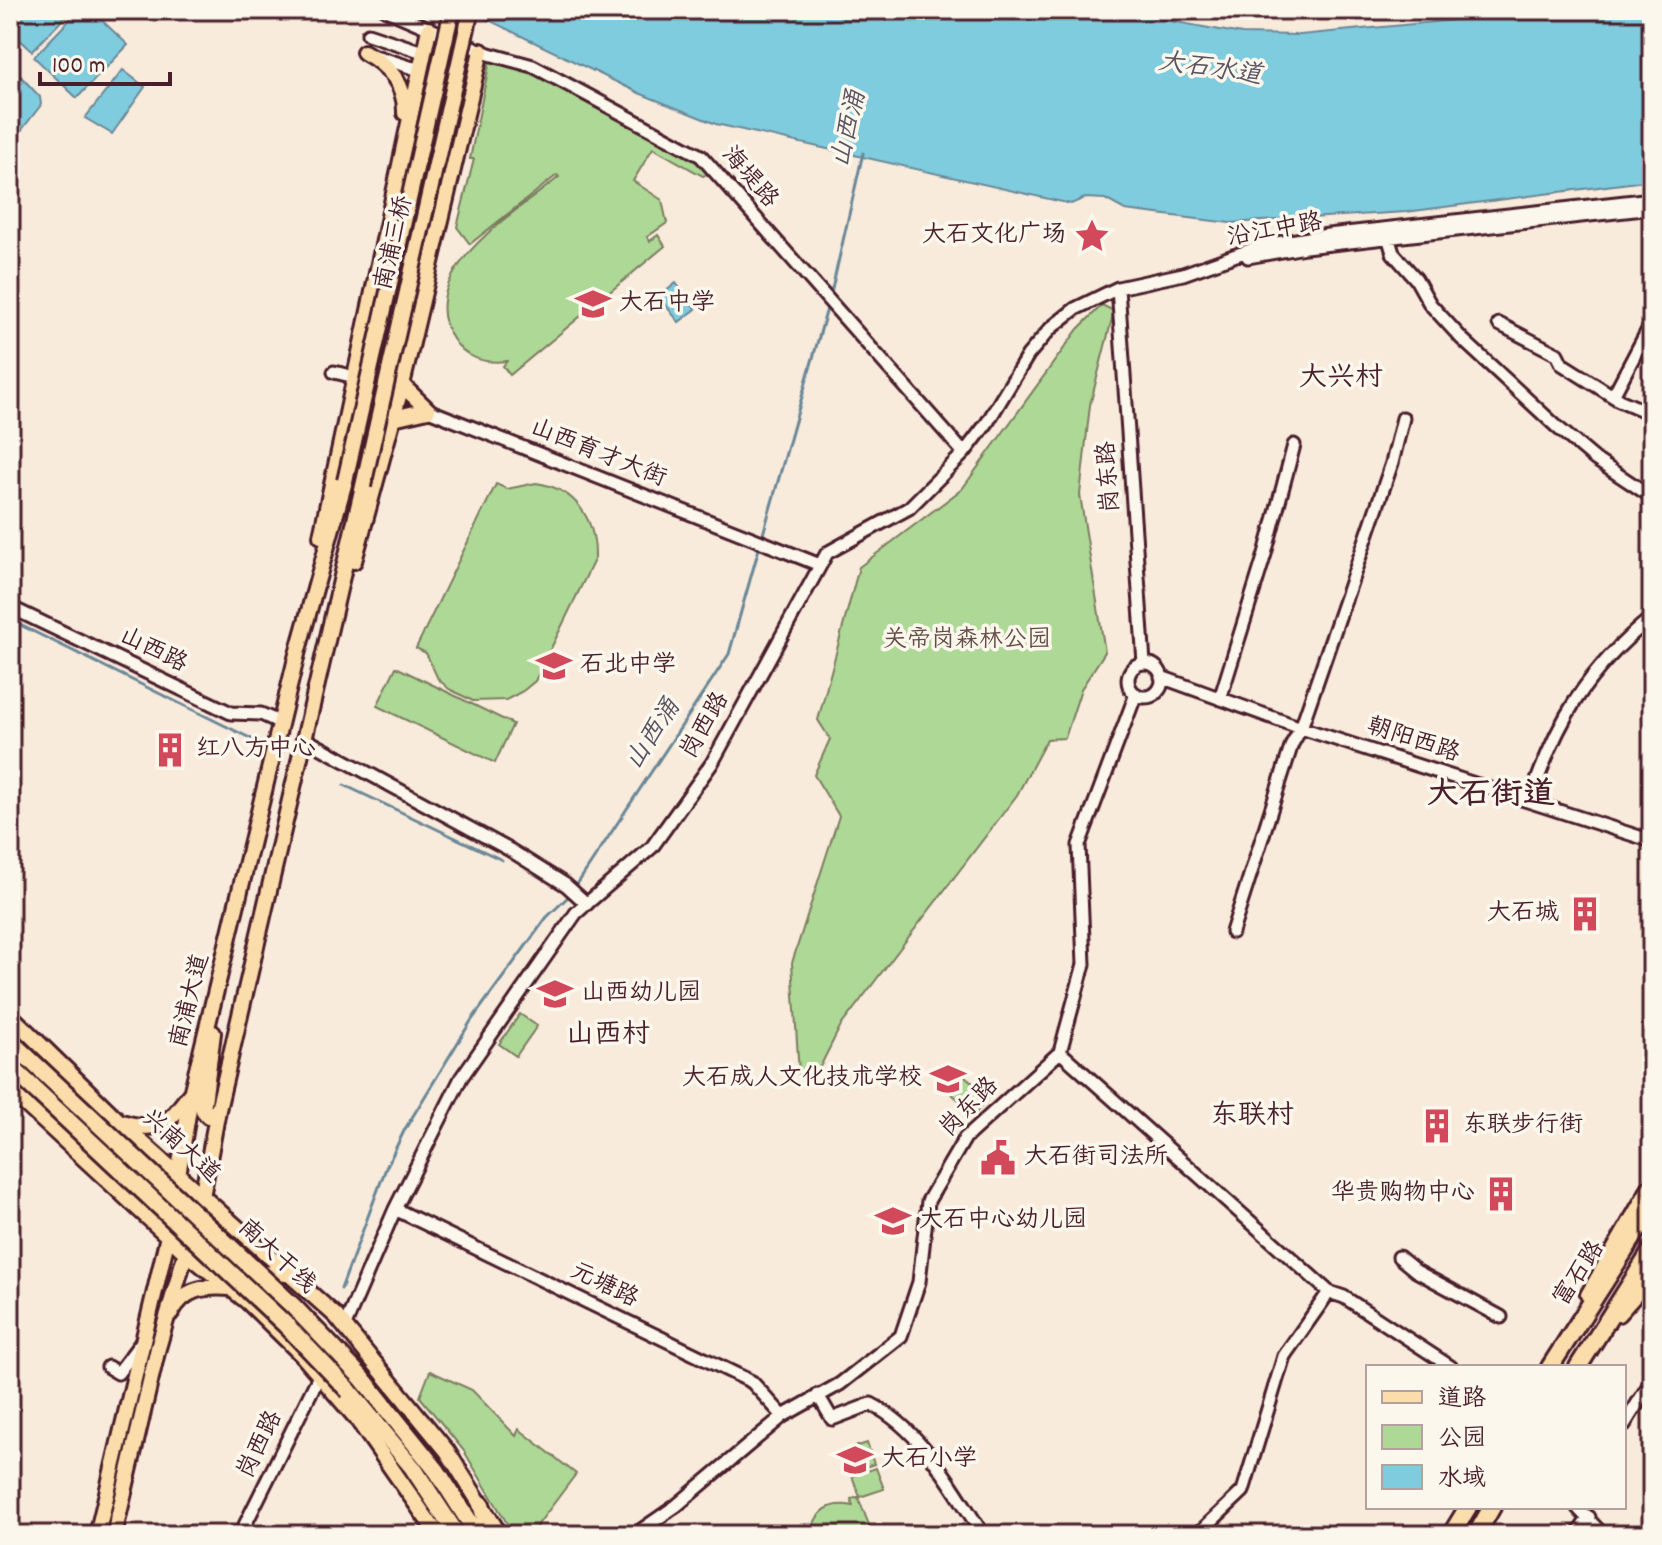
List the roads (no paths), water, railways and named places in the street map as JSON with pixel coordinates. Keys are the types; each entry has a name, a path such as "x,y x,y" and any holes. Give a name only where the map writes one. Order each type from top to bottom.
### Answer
{"highway":[{"name":"南大干线","path":"10,1041 293,1306 362,1378 437,1471 478,1535"},
{"name":"南大干线","path":"10,1066 288,1327 349,1391 413,1468 457,1535"},
{"name":"富石路","path":"1551,1365 1652,1208"},
{"name":"富石路","path":"1579,1365 1652,1250"},
{"path":"481,1504 490,1535"},
{"path":"1451,1535 1467,1509"},
{"path":"1476,1535 1491,1509"}],"main road":[{"name":"南浦三桥","path":"345,481 452,10"},
{"name":"南浦三桥","path":"363,486 471,10"},
{"path":"297,654 429,29"},
{"path":"320,668 371,505 481,51"},
{"path":"364,52 380,61 402,88 405,100 402,146"},
{"path":"422,61 445,52 465,62 474,81"},
{"path":"399,164 420,163 451,179"},
{"path":"402,385 428,410"},
{"path":"393,418 428,410"},
{"name":"南浦大道","path":"97,1535 168,1236 192,1090 297,654 345,481"},
{"name":"南浦大道","path":"114,1535 158,1348 202,1197 218,1110 363,486"},
{"path":"215,1001 212,1053 203,1110 208,1116 218,1110"},
{"name":"兴南大道","path":"10,1015 113,1116 336,1315 417,1412 500,1535"},
{"path":"10,1090 184,1251 248,1302 312,1365 366,1430 438,1533"},
{"path":"113,1116 137,1127 162,1126 192,1090"},
{"path":"75,1151 100,1158 112,1150 116,1128 113,1116"},
{"path":"1575,1324 1590,1290 1652,1184"},
{"path":"248,1302 248,1284 254,1277 264,1272 292,1275"},
{"path":"1599,1335 1652,1276"},
{"path":"141,1343 149,1355 158,1348 177,1301 198,1288 231,1288"}],"street":[{"name":"海堤路","path":"386,10 481,51 533,66 701,156 964,453"},
{"path":"364,52 413,68 422,61 368,34"},
{"name":"沿江中路","path":"1209,265 1387,233 1652,199"},
{"name":"沿江中路","path":"1387,233 1652,208"},
{"path":"1387,233 1393,253 1416,279 1430,304 1462,339 1586,452 1652,497"},
{"name":"岗西路","path":"336,1315 395,1209 461,1078 576,913 582,899 652,847 712,763 827,553 909,508 964,453 987,423 1039,341 1075,309 1118,288 1209,265"},
{"name":"岗东路","path":"1118,288 1144,663"},
{"path":"1613,396 1652,322"},
{"path":"1499,324 1557,354 1562,364 1613,396 1652,414"},
{"path":"334,372 355,377"},
{"name":"山西育才大街","path":"428,410 820,565"},
{"path":"1232,932 1292,744 1301,728 1392,463 1403,418"},
{"path":"1220,699 1265,554 1294,445"},
{"name":"山西路","path":"10,607 231,713 261,714 281,723"},
{"path":"1530,801 1548,747 1565,712 1624,643 1652,617"},
{"path":"1144,663 1156,668 1161,677 1161,686 1152,695 1136,694 1129,685 1129,674 1136,665 1144,663"},
{"name":"朝阳西路","path":"1161,677 1301,728 1652,841"},
{"path":"1136,694 1079,845 1084,964 1060,1052 1329,1292 1344,1297 1448,1365"},
{"path":"303,738 510,850 566,885 582,899"},
{"name":"岗东路","path":"634,1535 676,1506 783,1416 840,1384 901,1336 919,1282 928,1201 965,1138 1060,1052"},
{"name":"元塘路","path":"395,1209 752,1382 783,1416"},
{"path":"1399,1257 1416,1271 1501,1317"},
{"path":"1197,1535 1243,1491 1284,1356 1329,1292"},
{"path":"108,1367 118,1373 141,1343"},
{"name":"岗西路","path":"240,1535 312,1365"},
{"path":"1626,1422 1652,1380"},
{"path":"818,1395 832,1419 871,1404 901,1424 938,1466 982,1533 991,1535"},
{"path":"1579,1509 1603,1535"},
{"path":"1577,1535 1589,1517"}],"water":[{"path":"17,10 72,10 32,51 10,30 10,17"},
{"path":"79,10 91,10 128,45 77,98 34,57"},
{"name":"大石水道","path":"468,10 1110,10 1242,34 1300,35 1559,10 1652,10 1652,180 1406,212 1230,223 1125,210 1105,199 1085,198 1071,204 716,124 639,93"},
{"path":"14,69 40,97 41,105 10,145 10,74"},
{"path":"123,70 145,87 112,134 85,118"},
{"path":"676,283 696,309 679,322 659,297"}],"waterway":[{"name":"山西涌","path":"830,298 863,153"},
{"name":"山西涌","path":"574,889 729,654 828,305"},
{"path":"10,620 252,739"},
{"path":"344,785 502,860"},
{"name":"山西涌","path":"341,1289 386,1168 405,1129 471,1021 547,917 570,895"}],"place":[{"name":"大石文化广场","path":"1092,236"},
{"name":"大石中学","path":"593,304"},
{"name":"石北中学","path":"554,666"},
{"name":"红八方中心","path":"170,750"},
{"name":"大石城","path":"1585,914"},
{"name":"山西幼儿园","path":"555,994"},
{"name":"大石成人文化技术学校","path":"948,1079"},
{"name":"东联步行街","path":"1437,1126"},
{"name":"大石街司法所","path":"998,1158"},
{"name":"华贵购物中心","path":"1501,1194"},
{"name":"大石中心幼儿园","path":"893,1221"},
{"name":"大石小学","path":"855,1460"}],"district":[{"name":"大兴村","path":"1341,380"},
{"name":"大石街道","path":"1491,797"},
{"name":"山西村","path":"608,1037"},
{"name":"东联村","path":"1252,1118"}],"park label":[{"name":"关帝岗森林公园","path":"967,641"}]}
